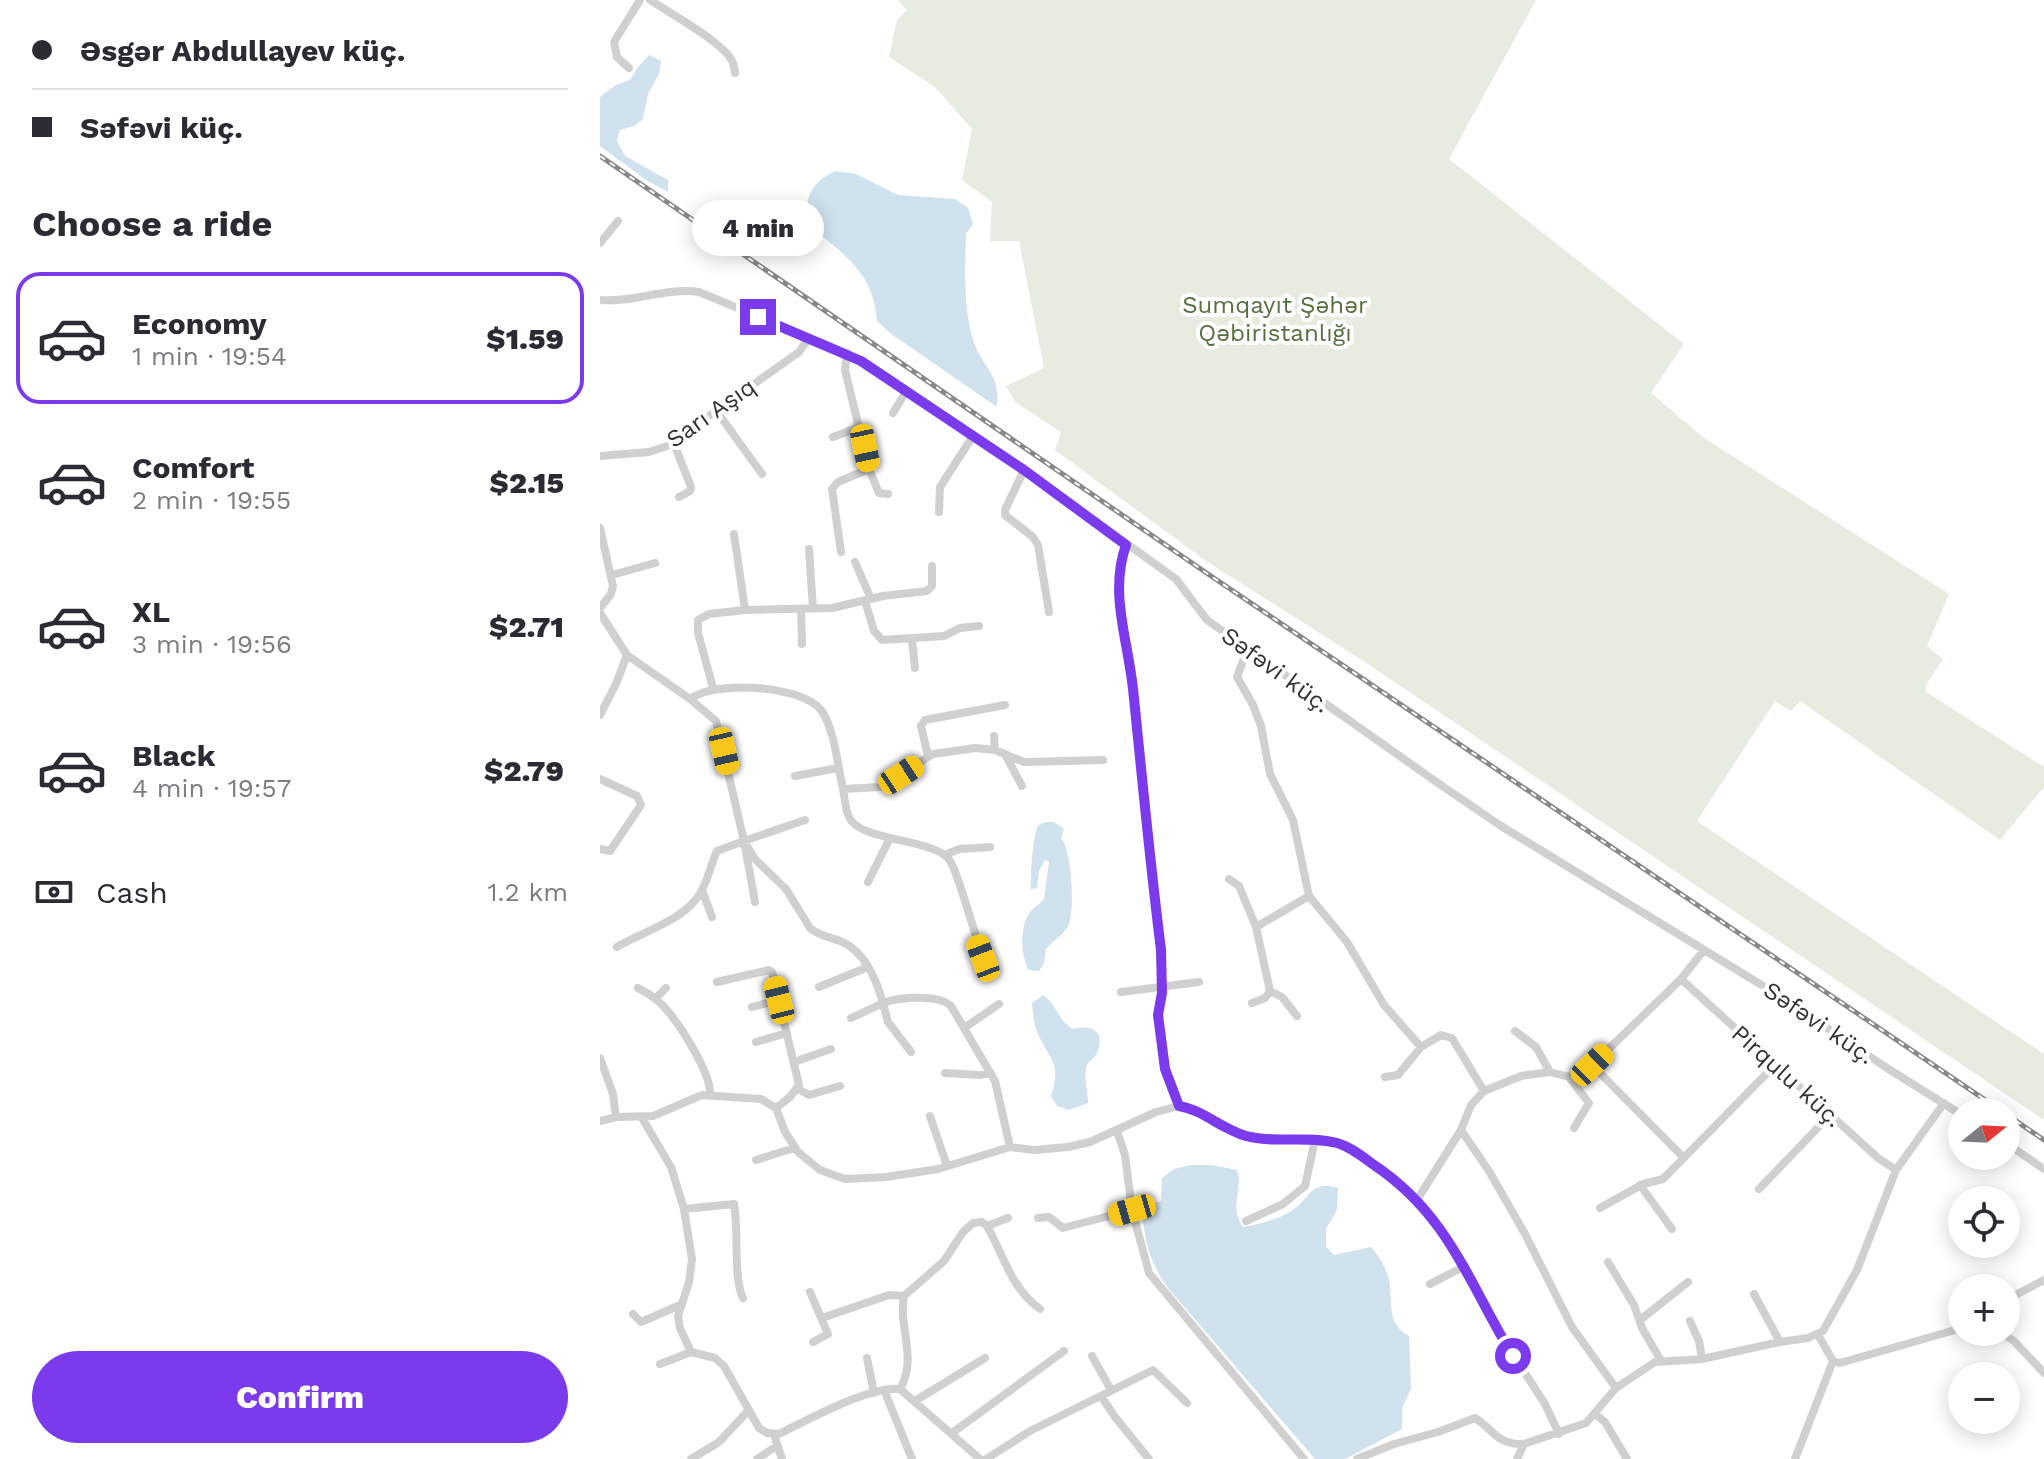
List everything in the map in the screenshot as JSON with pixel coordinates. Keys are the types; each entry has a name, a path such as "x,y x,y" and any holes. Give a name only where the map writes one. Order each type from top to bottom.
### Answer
{"street":[{"path":"629,68 617,57 614,42 640,0"},
{"path":"650,0 728,55 733,61 735,73"},
{"path":"600,243 618,221"},
{"name":"Səfəvi küç.","path":"600,300 699,292 847,353 1024,470 1176,579 1200,614 1325,705 1501,826 1704,950 1948,1106"},
{"name":"Sarı Aşıq","path":"600,456 649,452 673,441 799,352 808,339"},
{"path":"847,353 845,370 869,469 879,493 888,494"},
{"path":"893,413 907,390"},
{"path":"715,409 762,474"},
{"path":"833,437 860,427"},
{"path":"939,512 940,487 973,436"},
{"path":"673,441 691,487 690,491 679,497"},
{"path":"841,552 832,489 838,482 869,469"},
{"path":"1024,470 1005,515 1033,537 1038,545 1049,612"},
{"path":"600,528 612,575 611,594 600,610 627,655 716,721 755,902"},
{"path":"734,534 745,610"},
{"path":"1126,545 1121,558 1117,599 1130,662 1161,950 1162,987 1158,1015 1165,1069 1179,1106"},
{"path":"809,549 813,609"},
{"path":"855,562 877,637 882,640 944,636 960,628 979,626"},
{"path":"612,575 655,563"},
{"path":"713,688 698,633 698,620 709,614 813,609 927,591 932,586 932,566"},
{"path":"801,609 802,644"},
{"path":"912,640 915,668"},
{"path":"1248,648 1237,677 1253,705 1261,726 1270,774 1293,820 1309,896 1347,942 1384,1005 1421,1047"},
{"path":"600,715 627,655"},
{"path":"690,699 713,688 776,689 816,705 828,724 851,821 890,838 945,855 954,869 983,958"},
{"path":"928,756 921,726 925,720 1005,705"},
{"path":"994,736 995,750"},
{"path":"843,789 880,787 928,756 975,748 995,750 1024,762 1103,760"},
{"path":"1006,756 1022,786"},
{"path":"795,776 838,768"},
{"path":"600,779 637,796 641,805 610,851 600,849"},
{"path":"617,947 691,904 702,890 717,851 805,820"},
{"path":"868,882 890,838"},
{"path":"744,841 755,859 786,889 815,933 850,946 860,955 868,967 888,1022 911,1052"},
{"path":"945,855 959,849 990,847"},
{"path":"1229,879 1239,886 1256,927 1270,991 1265,998 1252,1003"},
{"path":"702,890 712,917"},
{"path":"1256,927 1309,896"},
{"path":"1569,1077 1592,1065 1681,979 1704,950"},
{"path":"819,987 868,967"},
{"path":"717,982 769,970 772,972 799,1085 776,1108"},
{"name":"Pirqulu küç.","path":"1681,979 1878,1158 1896,1170"},
{"path":"1121,992 1199,982"},
{"path":"638,988 666,1009 709,1079 710,1094"},
{"path":"655,999 666,988"},
{"path":"1270,991 1282,997 1297,1016"},
{"path":"752,1007 779,1000"},
{"path":"851,1018 883,1003 900,1000 946,1001 991,1073 1010,1147"},
{"path":"964,1028 999,1004"},
{"path":"1515,1031 1536,1047 1550,1072"},
{"path":"756,1042 787,1033"},
{"path":"1385,1077 1398,1075 1421,1047 1441,1035 1452,1038 1484,1091"},
{"path":"794,1062 831,1049"},
{"path":"600,1058 613,1094 616,1117"},
{"path":"1592,1065 1684,1158"},
{"path":"1600,1208 1640,1185 1663,1179 1775,1065"},
{"path":"1417,1200 1461,1130 1471,1105 1484,1091 1521,1076 1550,1072 1569,1077 1589,1103 1574,1128"},
{"path":"945,1073 991,1073"},
{"path":"798,1089 809,1095 840,1086"},
{"path":"600,1121 616,1117 642,1118 710,1094 761,1099 776,1108 794,1148 820,1170 845,1179 886,1177 947,1166 1010,1147 1034,1150 1068,1147 1179,1106 1190,1108 1244,1136 1315,1140 1346,1146 1393,1178 1417,1200 1465,1266 1503,1339 1545,1404 1559,1434"},
{"path":"1357,1459 1475,1418 1495,1437 1516,1445 1524,1444 1586,1423 1616,1388 1650,1365 1661,1361 1702,1359 1818,1335 1829,1323 1857,1270 1896,1170 1944,1103"},
{"path":"1759,1189 1830,1115"},
{"path":"930,1116 947,1166"},
{"path":"642,1118 671,1167 684,1209 692,1259 689,1282 680,1305 680,1328 691,1352"},
{"path":"1461,1130 1525,1234 1572,1327 1616,1388"},
{"path":"1117,1131 1125,1155 1132,1210 1145,1261 1156,1284 1304,1459"},
{"path":"1246,1221 1283,1204 1305,1186 1315,1140"},
{"path":"756,1160 794,1148"},
{"path":"2020,1153 2044,1169"},
{"path":"1640,1185 1672,1229"},
{"path":"684,1209 734,1204 739,1287 743,1298"},
{"path":"1038,1218 1049,1217 1063,1228 1132,1210"},
{"path":"987,1226 1008,1218"},
{"path":"822,1318 889,1295 904,1296 944,1261 968,1226 977,1221 987,1226 1016,1284 1028,1301 1040,1309"},
{"path":"1608,1262 1634,1305 1661,1361"},
{"path":"1430,1284 1465,1266"},
{"path":"2020,1293 2044,1280"},
{"path":"1640,1320 1688,1282"},
{"path":"810,1292 828,1334 813,1342"},
{"path":"1754,1294 1780,1342"},
{"path":"900,1389 907,1373 908,1352 904,1296"},
{"path":"633,1314 641,1322 680,1305"},
{"path":"1690,1321 1699,1341 1702,1359"},
{"path":"1818,1335 1833,1361 1840,1363 1948,1332"},
{"path":"2020,1346 2040,1361 2044,1373"},
{"path":"952,1433 1064,1351"},
{"path":"660,1364 691,1352 715,1358 724,1366 759,1428 774,1435 874,1393 900,1389 983,1459 1030,1431 1153,1370 1187,1403"},
{"path":"1092,1356 1111,1390"},
{"path":"867,1358 874,1393"},
{"path":"915,1401 985,1358"},
{"path":"1795,1459 1833,1361"},
{"path":"884,1390 912,1459"},
{"path":"1101,1396 1149,1459"},
{"path":"691,1459 719,1442 748,1411"},
{"path":"1595,1414 1605,1422 1627,1459"},
{"path":"774,1435 782,1459"},
{"path":"1517,1459 1524,1444"},
{"path":"757,1459 777,1446"}],"green space":[{"name":"Sumqayıt Şəhər Qəbiristanlığı","path":"898,0 1536,0 1449,159 1684,344 1651,393 1704,438 1949,594 1927,646 1943,659 1926,685 1926,692 2044,767 2044,787 2000,840 1800,701 1791,711 1775,701 1697,821 2044,1054 2044,1120 2020,1104 2020,1098 2011,1098 1362,660 1206,561 1055,450 1061,432 1015,402 1006,386 1044,368 1019,241 990,241 992,202 962,180 972,129 935,87 889,57 897,20 907,10"}],"water":[{"path":"649,55 661,61 659,74 648,94 643,119 634,126 620,130 617,141 625,156 668,180 668,192 600,146 600,97 616,85 630,80"},
{"path":"836,171 856,174 898,195 955,199 968,208 973,224 966,234 968,317 974,343 994,379 997,407 877,321 874,303 863,276 808,224 807,206 811,192 815,185"},
{"path":"1045,822 1054,822 1064,829 1061,838 1070,865 1072,902 1069,925 1046,949 1039,971 1028,970 1022,941 1026,918 1044,899 1049,862 1045,860 1039,871 1037,888 1031,889 1031,884 1036,831"},
{"path":"1043,995 1073,1029 1091,1029 1100,1039 1097,1053 1086,1069 1088,1103 1069,1110 1057,1106 1051,1096 1054,1067 1034,1023 1032,1003"},
{"path":"1191,1165 1237,1170 1239,1185 1236,1205 1243,1227 1286,1214 1316,1188 1338,1188 1337,1210 1326,1229 1326,1246 1334,1255 1371,1247 1388,1275 1394,1321 1409,1336 1411,1389 1402,1408 1402,1429 1345,1459 1315,1459 1168,1288 1149,1250 1142,1208 1161,1201 1162,1178 1174,1169"}],"railway":[{"path":"600,156 1208,574 1982,1098"},
{"path":"2020,1124 2044,1140"}],"route":[{"path":"758,317 861,361 1024,470 1126,545 1121,558 1117,599 1127,638 1161,950 1162,993 1158,1015 1165,1069 1179,1106 1190,1108 1244,1136 1339,1143 1393,1178 1417,1200 1444,1234 1465,1266 1513,1356"}]}
